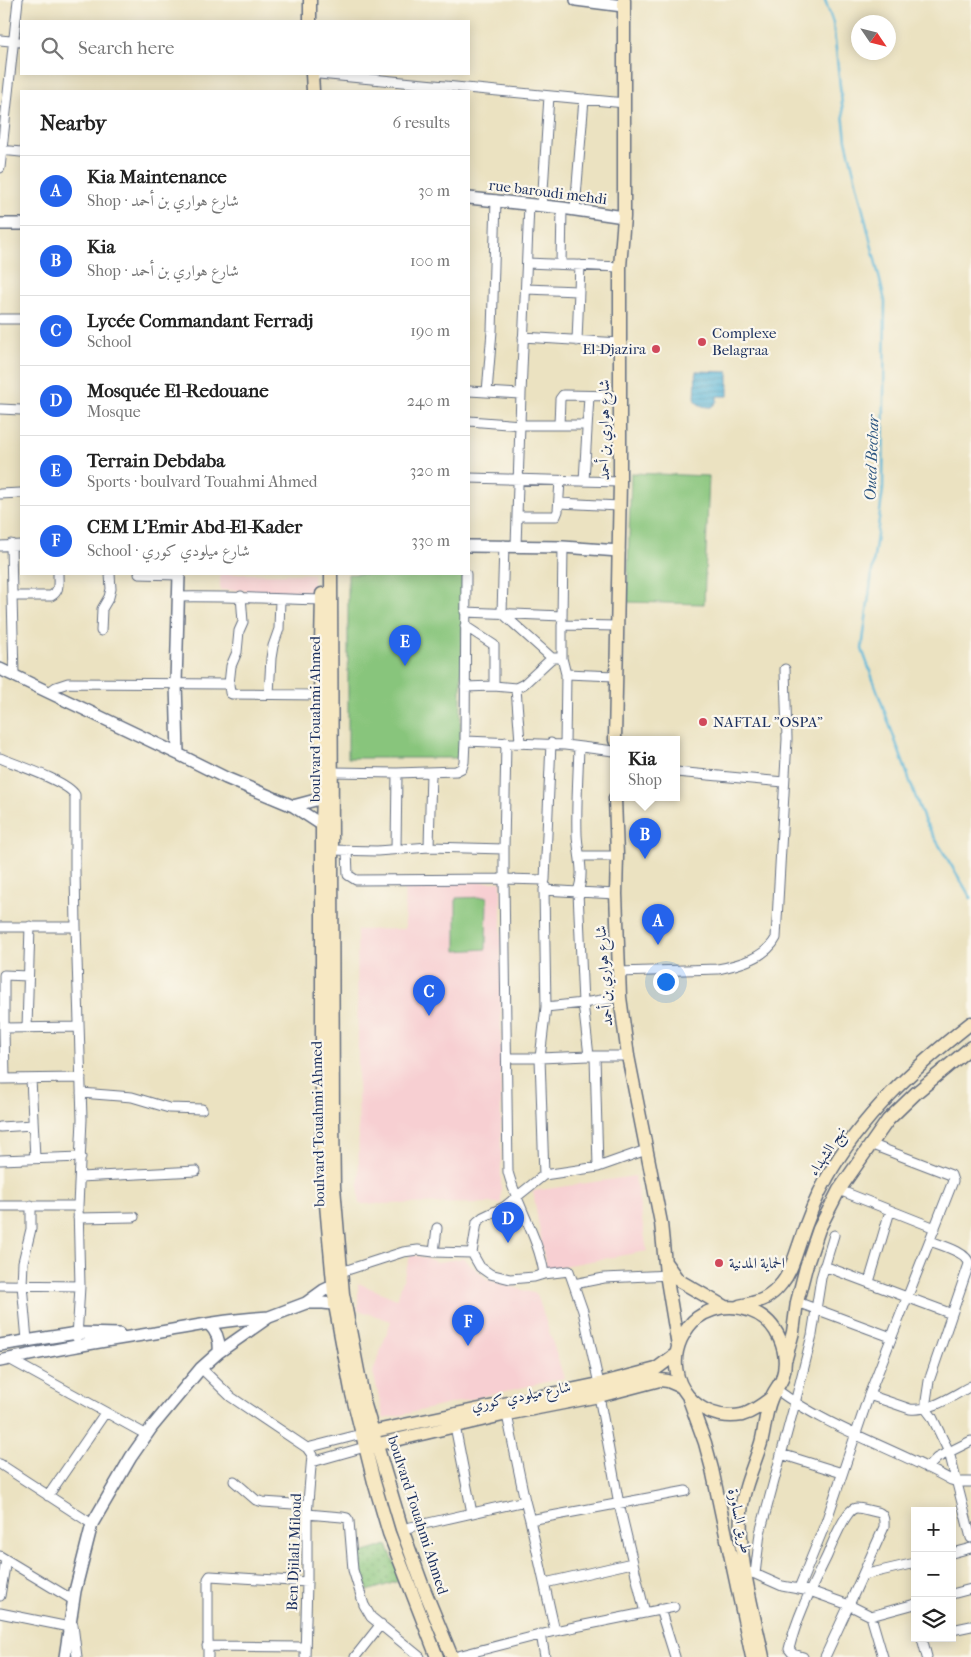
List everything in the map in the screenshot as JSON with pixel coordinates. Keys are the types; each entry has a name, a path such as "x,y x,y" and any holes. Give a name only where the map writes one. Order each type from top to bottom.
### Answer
{"main road":[{"path":"310,0 310,20"},
{"name":"شارع هواري بن أحمد","path":"615,736 620,482 620,267 624,217 624,3"},
{"path":"312,75 314,90"},
{"name":"boulvard Touahmi Ahmed","path":"322,575 320,695 327,798 328,1121 334,1188 340,1305 364,1402 368,1433 372,1446 422,1584 453,1657"},
{"name":"boulvard Touahmi Ahmed","path":"327,798 332,772 331,575"},
{"name":"شارع هواري بن أحمد","path":"615,801 620,997 628,1056 661,1223 664,1260 670,1274"},
{"name":"boulvard Touahmi Ahmed","path":"326,825 331,850 327,1065"},
{"name":"نهج الشهداء","path":"731,1307 762,1301 782,1283 794,1263 798,1246 826,1178 843,1153 875,1111 912,1074 968,1024"},
{"name":"نهج الشهداء","path":"785,1361 793,1332 797,1302 819,1229 840,1190 888,1120 917,1092 971,1048"},
{"path":"670,1274 686,1285 731,1307 752,1311 765,1319 776,1331 783,1345 784,1371 774,1394 759,1408 744,1414 728,1416 712,1413 698,1406 684,1391 676,1364 677,1350 670,1274"},
{"path":"677,1350 685,1331 696,1319 710,1311 731,1307"},
{"name":"شارع ميلودي كوري","path":"600,1390 656,1369 677,1350"},
{"name":"شارع ميلودي كوري","path":"368,1433 660,1380 668,1381 684,1391"},
{"name":"طريق الساورة","path":"684,1391 705,1443 712,1469 752,1656"},
{"name":"طريق الساورة","path":"752,1656 750,1572 741,1547 741,1510 748,1479 761,1442 774,1394"},
{"name":"شارع ميلودي كوري","path":"372,1446 455,1426 506,1409"},
{"name":"boulvard Touahmi Ahmed","path":"372,1446 389,1533 437,1657"}],"street":[{"path":"0,168 17,41 18,0"},
{"path":"576,0 624,3"},
{"path":"0,40 17,41"},
{"path":"329,75 625,103"},
{"path":"542,206 549,96"},
{"path":"574,210 584,99"},
{"path":"1,150 20,152"},
{"name":"rue baroudi mehdi","path":"470,198 624,217"},
{"path":"487,392 492,331 496,200"},
{"path":"516,546 529,205"},
{"path":"560,264 562,208"},
{"path":"0,224 20,224"},
{"path":"527,262 620,267"},
{"path":"577,341 580,265"},
{"path":"526,289 578,291"},
{"path":"0,319 20,319"},
{"path":"523,337 620,343"},
{"path":"470,391 521,394"},
{"path":"558,425 561,396 620,396"},
{"path":"584,481 589,396"},
{"path":"0,409 20,410"},
{"path":"470,421 521,425 587,425"},
{"path":"470,478 620,482"},
{"path":"517,516 556,516 559,503 560,481"},
{"path":"0,494 20,493"},
{"path":"559,503 619,506"},
{"path":"11,544 14,675"},
{"path":"0,546 20,545"},
{"path":"470,546 504,545 619,551"},
{"path":"504,545 502,613 552,658 562,658"},
{"path":"563,548 562,658 566,674 565,745"},
{"path":"12,596 51,596 56,593 58,588 58,575"},
{"path":"101,632 102,609 111,589 110,575"},
{"path":"178,575 176,683 178,754"},
{"path":"332,772 431,772 456,771 462,768 465,741 466,575"},
{"path":"177,597 240,596 322,600"},
{"path":"240,596 242,622 237,652 232,661 229,692 232,694 320,695"},
{"path":"269,694 271,658 278,628 280,599"},
{"path":"465,612 502,613 617,626"},
{"path":"465,626 494,645 494,686"},
{"path":"465,687 494,686 516,688 524,684 552,658"},
{"path":"0,669 226,778 293,806 326,825"},
{"path":"618,972 718,970 762,954 773,945 776,938 787,739 785,669"},
{"path":"566,674 615,676"},
{"path":"49,692 56,687 68,683 229,684"},
{"path":"516,688 520,742"},
{"path":"465,741 551,744 610,750"},
{"path":"506,742 504,878 508,1058 508,1172 516,1198 537,1246 544,1274"},
{"path":"544,1175 540,1058 546,1007 544,890 551,744"},
{"path":"578,746 577,834 581,856 581,883 578,892 583,1003 592,1056 598,1167"},
{"path":"0,758 64,785 73,791 75,795 76,927 82,1093 78,1206 80,1286 78,1346"},
{"path":"429,847 431,772"},
{"path":"680,772 784,782"},
{"path":"396,849 397,773"},
{"path":"293,806 327,798"},
{"path":"331,850 429,847 504,849"},
{"path":"347,850 348,875 356,880 504,878 545,880"},
{"path":"581,856 617,856"},
{"path":"544,890 616,894"},
{"path":"27,1028 30,926"},
{"path":"0,927 76,927"},
{"path":"28,976 2,975 3,1079 81,1078"},
{"path":"546,1007 620,997"},
{"path":"4,1028 79,1027"},
{"path":"508,1058 628,1056"},
{"path":"31,1079 35,1158"},
{"path":"82,1093 132,1097 169,1108 202,1109"},
{"path":"0,1127 33,1125"},
{"path":"799,1588 826,1522 869,1395 953,1181 951,1175 870,1144"},
{"path":"645,1613 619,1504 600,1390 583,1311 571,1272 568,1270 534,1277 510,1279 497,1277 480,1268 472,1253 477,1222 504,1207 544,1175 598,1167 646,1150"},
{"path":"0,1160 81,1157"},
{"path":"80,1177 196,1171"},
{"path":"840,1190 935,1228"},
{"path":"28,1340 22,1286 23,1262 30,1229 31,1205"},
{"path":"0,1206 78,1206"},
{"path":"869,1282 890,1210"},
{"path":"78,1218 134,1216"},
{"path":"434,1252 438,1228"},
{"path":"834,1235 824,1266 815,1308 812,1335 750,1572 776,1584 810,1591 849,1605 871,1616 911,1608"},
{"path":"930,1241 964,1255 969,1264 929,1381 926,1409 932,1417 949,1452 971,1538"},
{"path":"64,1657 73,1600 92,1524 131,1457 170,1404 201,1368 219,1352 269,1317 306,1303 338,1280 403,1252 418,1250 472,1253"},
{"path":"824,1266 952,1314"},
{"path":"574,1284 604,1278 670,1274"},
{"path":"0,1285 80,1286"},
{"path":"797,1302 891,1337"},
{"path":"306,1303 340,1305"},
{"path":"5,1360 146,1334 240,1319 269,1317"},
{"path":"209,1324 218,1336 219,1352"},
{"path":"0,1345 77,1333 146,1334"},
{"path":"5,1360 147,1435"},
{"path":"201,1368 231,1397 307,1448 368,1433"},
{"path":"869,1395 910,1409 926,1409 971,1386"},
{"path":"774,1394 958,1482 971,1482"},
{"path":"506,1409 555,1631"},
{"path":"48,1496 105,1413"},
{"path":"455,1426 472,1513"},
{"path":"927,1468 937,1458 971,1441"},
{"path":"312,1462 372,1446"},
{"name":"Ben Djilali Miloud","path":"305,1657 308,1510 312,1462 312,1455 307,1448"},
{"path":"781,1454 842,1473"},
{"path":"0,1464 92,1524"},
{"path":"234,1480 256,1500 347,1518 353,1570 371,1617 420,1657"},
{"path":"530,1520 686,1491"},
{"path":"402,1529 526,1501"},
{"path":"802,1657 793,1654 788,1649 794,1626 847,1515 852,1509 858,1508 880,1513 885,1521 884,1528 825,1657"},
{"path":"956,1552 971,1548"},
{"path":"0,1596 3,1558 73,1600"},
{"path":"545,1583 632,1563"},
{"path":"862,1575 911,1564"},
{"path":"208,1657 208,1580 210,1576 307,1582"},
{"path":"956,1593 971,1589"},
{"path":"453,1657 541,1634 645,1613 660,1608 674,1607"},
{"path":"660,1608 675,1657"},
{"path":"0,1613 69,1627"},
{"path":"71,1614 77,1657"},
{"path":"871,1616 883,1657"},
{"path":"355,1657 380,1624"},
{"path":"956,1629 971,1626"},
{"path":"541,1634 545,1657"},
{"path":"923,1642 927,1657"},
{"path":"207,1646 304,1647"}],"shaded area":[{"path":"220,575 313,575 314,592 220,590"},
{"path":"404,882 501,882 501,1203 359,1204 357,930 405,929"},
{"path":"635,1176 647,1251 546,1269 533,1191"},
{"path":"411,1254 438,1262 463,1258 488,1280 537,1294 564,1378 384,1419 373,1372 391,1321 358,1310 358,1283 397,1299"}],"green space":[{"path":"631,473 709,476 704,604 627,602"},
{"path":"348,575 463,575 460,758 348,758"},
{"path":"487,897 486,949 456,951 456,898"},
{"path":"387,1545 402,1580 368,1591 355,1555"}],"water":[{"path":"696,371 728,372 728,396 717,396 717,402 711,407 702,406 697,403 695,401"}],"waterway":[{"name":"Oued Bechar","path":"825,0 833,23 846,140 885,301 883,489 862,649 924,820 971,898"}],"place":[{"name":"Complexe Belagraa","path":"702,342"},
{"name":"El-Djazira","path":"656,349"},
{"name":"Terrain Debdaba","path":"405,666"},
{"name":"NAFTAL \"OSPA\"","path":"703,722"},
{"name":"Kia","path":"645,859"},
{"name":"Kia Maintenance","path":"658,945"},
{"name":"Lycée Commandant Ferradj","path":"429,1016"},
{"name":"Mosquée El-Redouane","path":"508,1243"},
{"name":"الحماية المدنية","path":"719,1263"},
{"name":"CEM L'Emir Abd-El-Kader","path":"468,1346"}]}
